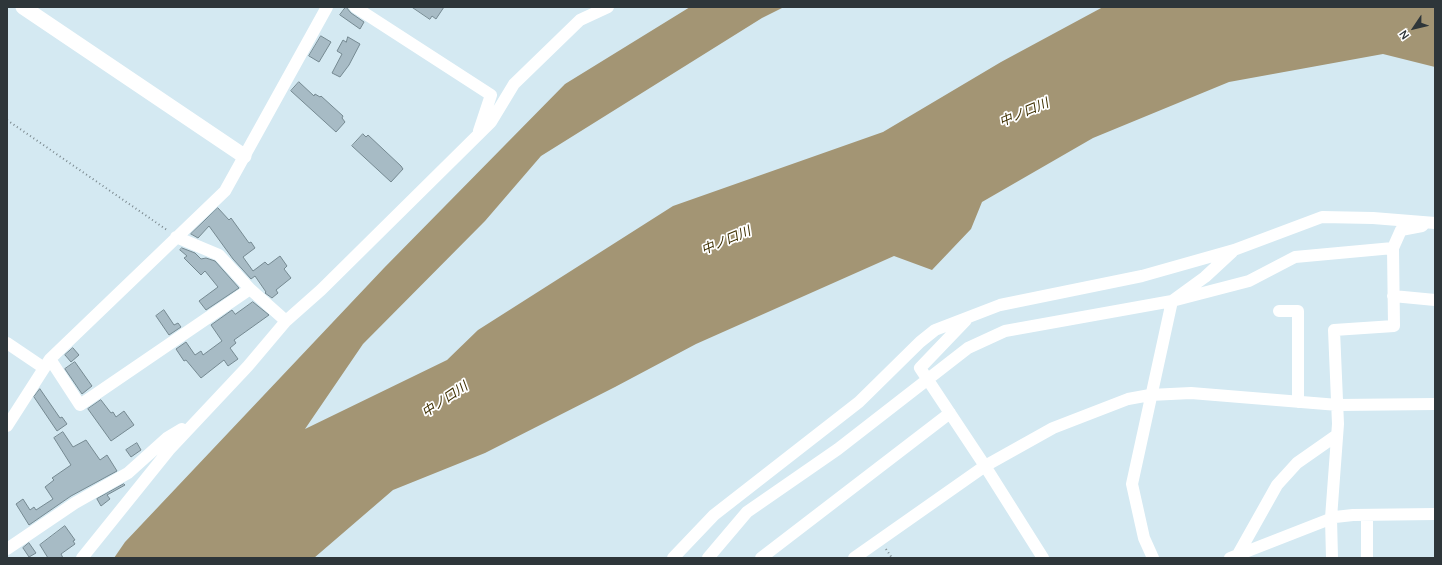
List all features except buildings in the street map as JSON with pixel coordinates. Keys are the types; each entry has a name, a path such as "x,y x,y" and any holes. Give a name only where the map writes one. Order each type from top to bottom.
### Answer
{"street":[{"path":"23,7 244,156"},
{"path":"7,426 47,364 225,191 327,7"},
{"path":"355,7 491,95 478,134"},
{"path":"82,558 169,450 248,366 286,321 321,290 491,122 514,84 590,11 608,7"},
{"path":"673,558 683,553 714,515 859,402 920,342 935,330 1000,305 1142,276 1234,250 1322,217 1373,218 1431,222"},
{"path":"1332,558 1331,518 1338,405 1334,330 1394,326 1393,248 1401,230 1422,226 1431,222"},
{"path":"176,237 218,255 250,289 286,321"},
{"path":"708,558 748,512 838,449 968,348 1005,331 1172,301 1249,281 1295,256 1393,248"},
{"path":"1153,558 1144,538 1132,484 1150,394 1172,301 1205,277 1234,250"},
{"path":"7,343 47,364 80,405 250,289"},
{"path":"1393,296 1435,300"},
{"path":"1279,311 1298,310 1298,402"},
{"path":"968,318 920,368 986,466 1043,558"},
{"path":"854,558 986,466 1053,428 1128,399 1150,394 1191,393 1338,405 1435,404"},
{"path":"761,558 950,414"},
{"path":"7,548 75,503 128,473 167,438 193,423"},
{"path":"1234,557 1277,485 1297,463 1337,435"},
{"path":"1234,557 1331,518 1367,514 1435,514"},
{"path":"1367,514 1367,558"}],"path":[{"path":"7,120 176,237"}],"water":[{"name":"中ノ口川","path":"690,7 784,7 762,18 541,156 485,221 363,344 305,429 447,360 478,330 673,206 883,132 1001,62 1103,7 1435,7 1435,67 1383,54 1229,82 1093,138 982,202 971,229 932,270 894,256 696,344 485,453 393,490 314,558 114,558 125,542 384,268 565,84"}]}
